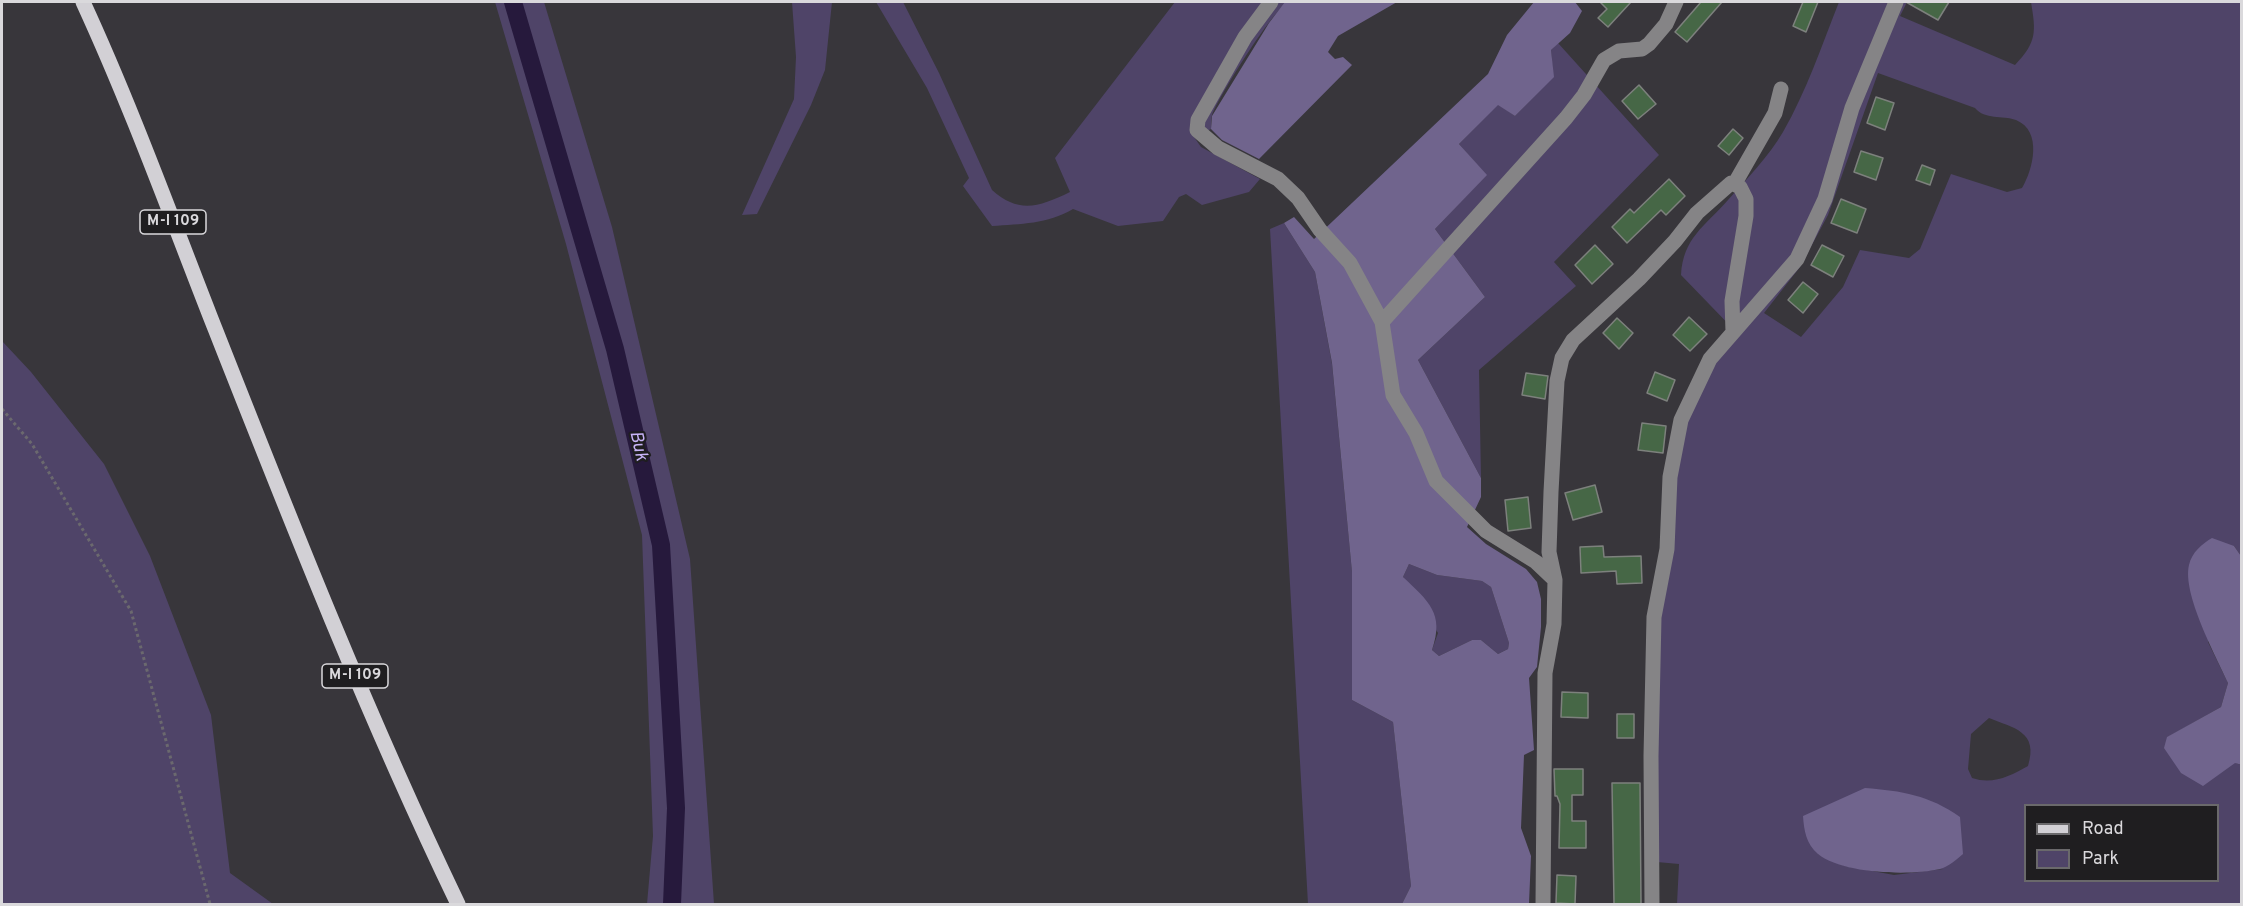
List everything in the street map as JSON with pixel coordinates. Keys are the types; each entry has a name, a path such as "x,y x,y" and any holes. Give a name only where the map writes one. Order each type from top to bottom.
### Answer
{"main road":[{"name":"M-I 109","path":"83,2 117,80 260,443 377,731 458,904"}],"street":[{"path":"1271,2 1245,37 1198,120 1197,130 1218,148 1278,179 1298,198 1320,230 1350,263 1382,322 1393,395 1416,433 1436,481 1486,531 1536,562 1555,580"},
{"path":"1382,322 1566,118 1584,95 1604,60 1620,51 1642,49 1649,44 1666,24 1677,2"},
{"path":"1652,904 1651,756 1654,617 1667,549 1674,447 1681,420 1694,388 1710,359 1797,259 1825,199 1852,108 1896,2"},
{"path":"1735,183 1775,113 1781,89"},
{"path":"1733,332 1732,300 1746,216 1746,199 1735,183"},
{"path":"1544,904 1545,673 1554,624 1555,580 1550,552 1551,492 1557,381 1562,358 1573,340 1639,279 1696,213 1727,184 1735,183"}],"path":[{"path":"2,409 32,444 131,611 210,904"}],"green space":[{"path":"495,2 544,2 612,227 690,559 714,904 647,904 653,836 642,535 566,244"},
{"path":"792,2 832,2 825,70 811,105 757,214 742,215 794,99 796,57"},
{"path":"876,2 903,2 939,73 992,190 1011,203 1030,206 1070,192 1055,158 1175,2 1288,2 1270,21 1235,73 1212,115 1211,129 1194,137 1201,147 1260,179 1249,192 1202,205 1186,194 1179,197 1163,221 1118,226 1073,209 1044,220 992,226 963,186 969,178 927,88"},
{"path":"1839,2 1907,2 1900,16 2015,65 2027,50 2033,36 2034,21 2031,2 2241,2 2241,556 2234,546 2208,642 2228,683 2221,707 2168,737 2241,765 2241,904 1677,904 1679,864 1657,862 1659,621 1675,479 1686,420 1713,362 1739,335 1681,275 1683,262 1686,251 1697,233 1771,150 1783,132 1806,85","holes":["1878,73 1975,108 1989,116 2016,120 2024,125 2033,142 2030,171 2022,188 2007,192 1951,174 1920,249 1909,258 1860,250 1843,287 1801,337 1764,313 1800,267 1828,215","1989,718 2022,733 2030,745 2030,754 2028,766 2008,776 1994,780 1980,780 1972,778 1968,769 1971,734","1818,854 1943,869 1894,875 1845,866"]},
{"path":"1558,43 1659,155 1554,262 1576,286 1479,370 1481,478 1418,360 1485,297 1435,229 1486,175 1459,144 1498,104 1515,116 1553,77 1551,50"},
{"path":"1284,223 1315,272 1332,364 1352,572 1352,700 1393,722 1411,886 1402,904 1308,904 1270,229"},
{"path":"2,341 31,372 104,464 150,556 211,715 230,873 273,904 2,904"},
{"path":"1409,564 1437,575 1482,581 1491,587 1509,643 1508,649 1498,654 1481,640 1472,640 1439,656 1432,650 1438,633 1403,577"}],"shaded area":[{"path":"1285,2 1397,2 1338,36 1328,52 1335,59 1343,57 1352,65 1259,159 1222,140 1211,129 1212,116 1269,23"},
{"path":"1534,2 1575,2 1582,11 1570,33 1551,50 1554,77 1515,116 1498,105 1459,144 1487,175 1435,229 1485,297 1418,360 1481,478 1481,497 1467,527 1486,544 1526,569 1537,582 1541,599 1537,667 1529,678 1534,750 1524,755 1521,828 1531,856 1529,904 1402,904 1411,886 1393,722 1352,700 1352,572 1332,363 1315,272 1284,223 1294,217 1314,239 1488,74 1507,35","holes":["1409,564 1437,575 1482,581 1491,587 1509,643 1508,649 1498,654 1481,640 1472,640 1439,656 1432,650 1436,637 1435,617 1432,609 1420,593 1403,577"]},
{"path":"2212,538 2234,546 2241,556 2242,765 2235,763 2203,786 2181,773 2164,748 2167,737 2221,707 2228,683 2201,625 2190,592 2188,577 2192,556"},
{"path":"1865,788 1915,795 1960,817 1963,854 1940,869 1895,873 1843,866 1818,854 1808,841 1803,816"}],"building":[{"path":"1600,2 1631,2 1608,27 1598,18 1607,9"},
{"path":"1701,2 1722,2 1687,42 1675,32"},
{"path":"1803,2 1818,2 1806,32 1793,26"},
{"path":"1906,2 1949,2 1938,20"},
{"path":"1639,85 1656,104 1638,119 1622,101"},
{"path":"1876,97 1894,103 1885,130 1867,123"},
{"path":"1733,129 1743,138 1729,155 1718,146"},
{"path":"1861,151 1883,158 1876,180 1854,172"},
{"path":"1922,165 1935,170 1930,185 1916,180"},
{"path":"1669,179 1685,196 1666,215 1661,210 1627,243 1612,227 1630,209 1634,213"},
{"path":"1841,199 1866,209 1857,233 1831,223"},
{"path":"1595,245 1613,264 1592,284 1575,265"},
{"path":"1822,245 1844,256 1833,277 1811,265"},
{"path":"1803,282 1818,294 1803,313 1788,300"},
{"path":"1689,317 1707,334 1690,351 1673,335"},
{"path":"1617,318 1633,333 1619,349 1603,333"},
{"path":"1655,372 1675,380 1667,401 1647,393"},
{"path":"1526,373 1548,376 1545,399 1522,395"},
{"path":"1642,423 1666,426 1663,453 1638,450"},
{"path":"1595,485 1602,512 1573,520 1565,493"},
{"path":"1528,497 1531,528 1508,531 1505,500"},
{"path":"1603,546 1604,557 1641,556 1642,583 1617,584 1616,571 1581,573 1580,547"},
{"path":"1562,692 1588,693 1588,718 1561,717"},
{"path":"1617,714 1634,714 1634,738 1617,738"},
{"path":"1554,769 1583,769 1583,795 1572,795 1572,821 1586,821 1586,848 1559,848 1560,804 1555,796"},
{"path":"1612,783 1640,783 1641,904 1614,904"},
{"path":"1557,875 1576,876 1575,904 1556,903"}],"waterway":[{"name":"Buk","path":"513,2 615,349 661,545 676,808 672,904"}]}
